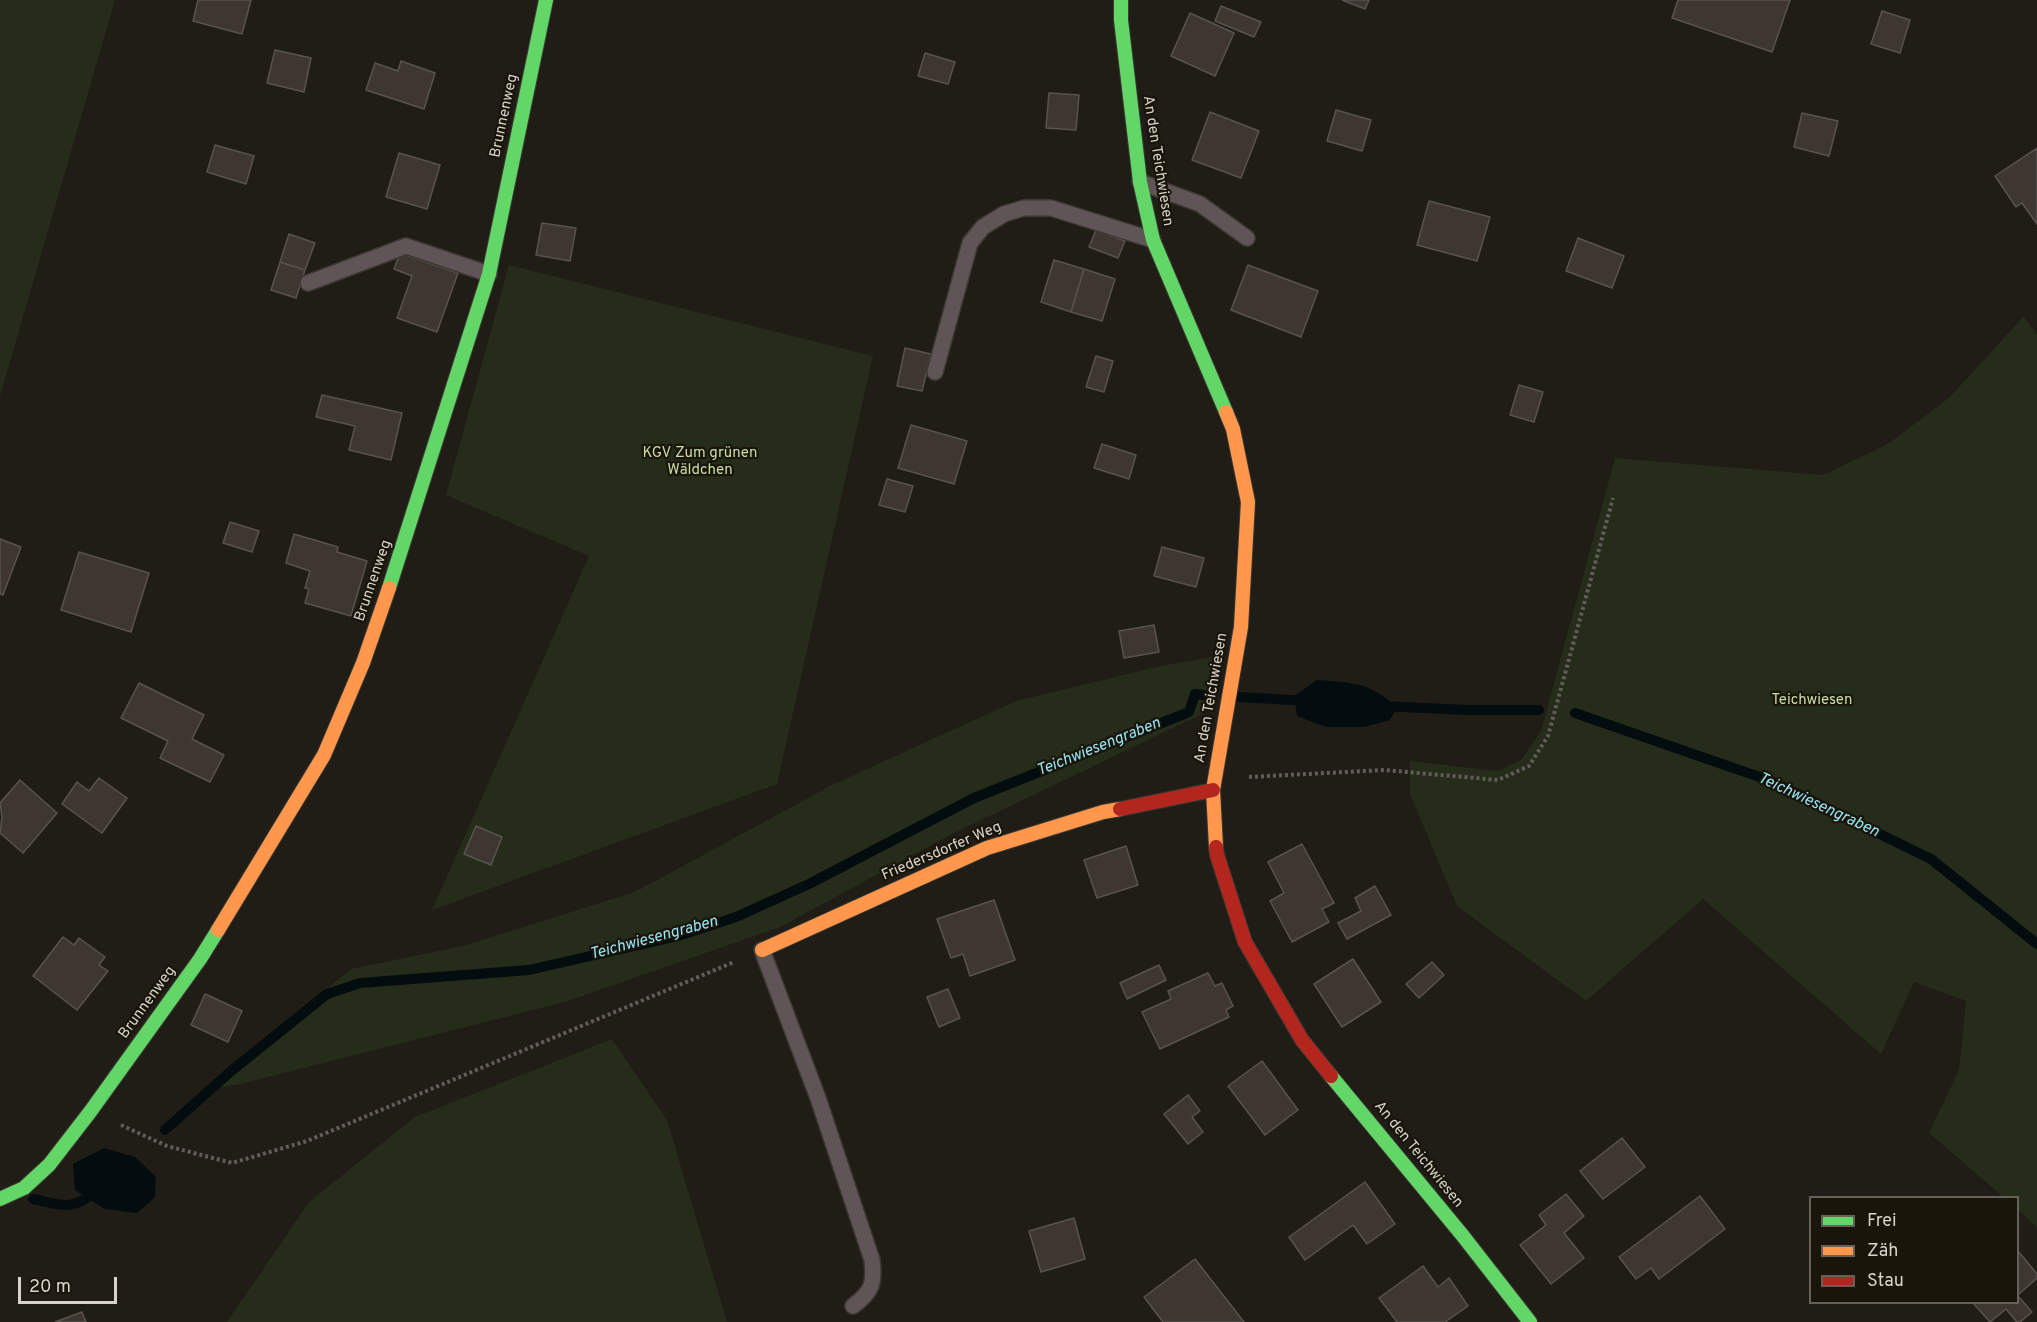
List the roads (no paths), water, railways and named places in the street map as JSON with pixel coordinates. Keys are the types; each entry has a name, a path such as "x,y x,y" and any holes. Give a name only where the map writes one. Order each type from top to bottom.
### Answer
{"street":[{"name":"Brunnenweg","path":"0,1199 24,1188 49,1165 90,1112 200,959 324,755 363,663 398,562 489,274 546,0"},
{"name":"An den Teichwiesen","path":"1121,0 1121,20 1140,182 1153,240 1233,429 1248,502 1241,627 1213,789 1217,855 1245,942 1302,1040 1463,1236 1530,1322"},
{"name":"Friedersdorfer Weg","path":"762,950 987,848 1103,812 1213,789"}],"lane":[{"path":"1140,182 1200,204 1247,238"},
{"path":"935,372 970,243 983,227 1004,214 1024,208 1051,208 1153,240"},
{"path":"308,283 406,246 489,274"},
{"path":"762,950 818,1098 872,1260 874,1276 871,1287 865,1297 853,1305"}],"waterway":[{"name":"Teichwiesengraben","path":"165,1130 230,1072 327,994 360,983 529,970 678,936 736,917 809,884 974,798 1189,712 1195,694 1211,696"},
{"name":"Teichwiesengraben","path":"1239,697 1308,701"},
{"name":"Teichwiesengraben","path":"1383,706 1467,710 1539,710"},
{"name":"Teichwiesengraben","path":"1575,713 1771,781 1931,859 2037,944"},
{"name":"Teichwiesengraben","path":"33,1199 66,1205 81,1202 97,1190"}],"park label":[{"name":"KGV Zum grünen Wäldchen","path":"700,462"},
{"name":"Teichwiesen","path":"1812,701"}]}
